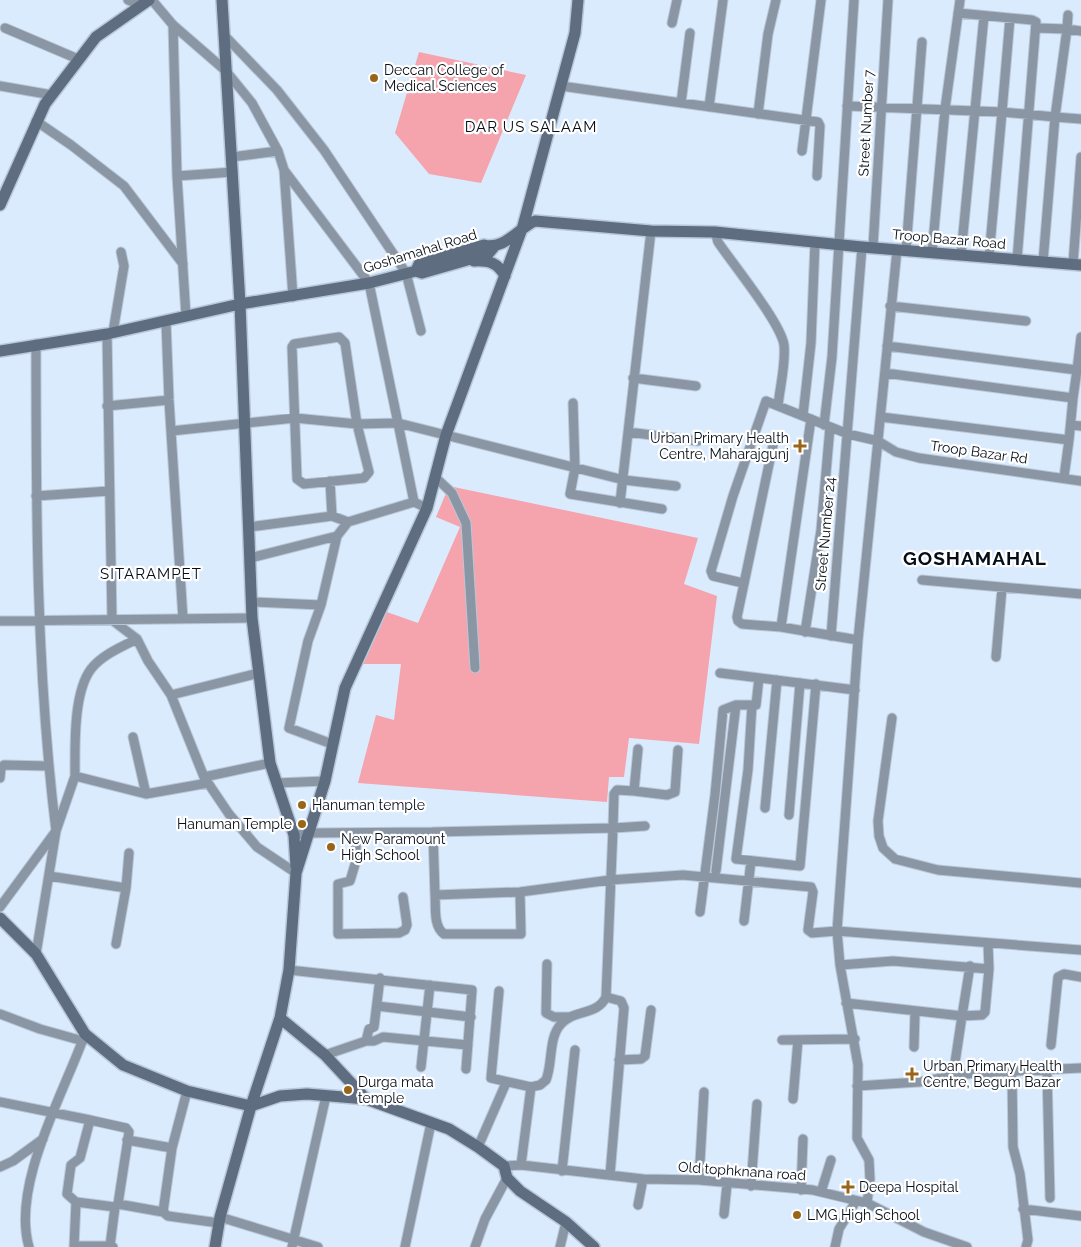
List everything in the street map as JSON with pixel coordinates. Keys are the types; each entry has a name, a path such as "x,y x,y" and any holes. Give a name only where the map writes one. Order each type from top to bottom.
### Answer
{"street":[{"path":"128,0 147,2 226,71 252,103 278,151 284,170 293,297"},
{"path":"214,1247 251,1106 280,1018 288,970 296,873 294,835 270,762 252,618 240,304 222,0"},
{"path":"296,873 311,833 325,781 345,688 427,508 446,435 523,226 575,33 578,0"},
{"path":"672,23 677,0"},
{"path":"709,107 723,0"},
{"path":"758,114 768,34 776,0"},
{"path":"802,151 821,0"},
{"path":"805,632 820,530 854,0"},
{"name":"Street Number 7","path":"848,434 868,247 888,0"},
{"path":"932,253 945,109 960,0"},
{"path":"0,205 9,189 36,121 78,59 96,37 147,2"},
{"path":"958,13 1034,20 1036,28 1017,260"},
{"path":"1043,262 1055,117 1068,15"},
{"path":"962,255 984,16"},
{"path":"990,257 1010,18"},
{"path":"173,25 177,176 186,316"},
{"path":"6,28 78,59"},
{"path":"1036,28 1081,31"},
{"path":"681,103 690,33"},
{"path":"224,36 250,60 296,112 411,272 421,331"},
{"path":"867,1203 870,1179 868,1160 857,1138 858,1065 855,1039 846,1003 840,965 837,931 858,640 881,417 890,306 902,250 922,42"},
{"path":"0,86 52,95"},
{"path":"561,86 820,124 817,176"},
{"path":"846,106 945,109 1079,118"},
{"path":"36,121 124,186 184,265"},
{"path":"232,158 278,151"},
{"path":"1077,265 1081,157"},
{"path":"284,170 370,283 414,502"},
{"path":"177,176 232,172"},
{"path":"523,226 535,221 651,231 715,232 815,243 807,417 781,627"},
{"name":"Goshamahal Road","path":"0,351 110,333 240,304 293,297 370,283 411,272 419,264 484,245 494,247 505,243 523,226"},
{"path":"620,503 651,231"},
{"path":"715,232 718,242 778,326 784,343 784,359 778,406 766,401 733,496 711,571 713,576 743,583"},
{"name":"Troop Bazar Road","path":"815,243 1077,265"},
{"path":"411,272 422,273 488,254 494,247"},
{"path":"112,620 108,406 110,333 124,266 121,252"},
{"path":"462,261 477,260 495,263 505,276"},
{"path":"890,306 1026,321"},
{"path":"166,322 168,400 183,619"},
{"path":"339,337 345,343 357,424 368,475 364,478 304,484 297,479 292,347 294,344 339,337"},
{"path":"1064,477 1073,398 1079,370 1081,337"},
{"path":"0,907 56,831 48,766 40,621 36,496 36,344"},
{"path":"887,346 1079,370"},
{"path":"885,373 1073,398"},
{"path":"633,378 696,386"},
{"path":"108,406 168,400"},
{"path":"573,403 575,468 570,494 662,509"},
{"name":"Troop Bazar Rd","path":"778,406 848,434 878,441 896,452 919,458 1064,477 1081,481"},
{"path":"881,417 1069,440"},
{"path":"171,431 295,418 357,424 398,423 624,480 676,486"},
{"path":"1071,425 1081,426"},
{"path":"628,432 698,441"},
{"name":"Street Number 24","path":"831,636 848,434"},
{"path":"773,445 743,583 738,621 742,624 781,627 858,640"},
{"path":"435,477 452,493 466,523 475,668"},
{"path":"330,481 332,516"},
{"path":"36,496 109,491"},
{"path":"332,744 290,728 308,641 321,605 337,536 348,522 414,502 427,508"},
{"path":"249,527 332,516 348,522"},
{"path":"250,558 337,536"},
{"path":"922,580 1081,594"},
{"path":"996,657 1002,588"},
{"path":"252,602 321,605"},
{"path":"0,621 252,618"},
{"path":"112,620 137,639 148,662 171,694 206,780 229,814 257,847 296,873"},
{"path":"36,954 56,831 76,776 75,742 83,687 91,670 104,657 137,639"},
{"path":"171,694 259,673"},
{"path":"720,674 855,690"},
{"path":"700,912 715,795 723,710 736,705 752,706 758,701 759,678"},
{"path":"765,808 777,680"},
{"path":"790,814 800,682"},
{"path":"752,706 748,770 736,859 800,866 816,684"},
{"path":"716,871 736,705"},
{"path":"892,718 878,821 879,836 883,848 895,859 938,870 1081,882"},
{"path":"133,737 146,794"},
{"path":"634,791 638,749"},
{"path":"547,964 546,1013 554,1017 569,1017 599,1007 606,997 614,794 617,790 667,795 674,792 678,750"},
{"path":"76,776 146,794 270,762"},
{"path":"0,778 1,768 4,766 48,766"},
{"path":"277,783 325,781"},
{"path":"294,835 311,833 433,832 645,826"},
{"path":"433,832 438,930 444,934 521,934 520,892"},
{"path":"356,833 356,854 350,881 338,884 338,934 399,933 405,930 407,925 403,897"},
{"path":"116,944 126,888 129,852"},
{"path":"744,921 751,861"},
{"path":"435,895 520,892 610,880 683,875 704,876 811,887 813,892 809,932 837,931 1081,950"},
{"path":"49,876 126,888"},
{"path":"1,920 36,954 84,1037"},
{"path":"846,1003 915,1012 962,1016 982,1015 985,1012 989,968 988,943"},
{"path":"840,965 893,961 989,968"},
{"path":"952,1076 970,966"},
{"path":"288,970 380,978 472,990 466,1069"},
{"path":"1051,1045 1058,977 1064,974 1081,977"},
{"path":"366,1041 368,1029 374,1027 380,978"},
{"path":"421,1067 430,984"},
{"path":"499,990 490,1072 491,1078 506,1083 532,1087 546,1080 557,1030 569,1017"},
{"path":"606,997 621,1001 623,1004 610,1175"},
{"path":"377,1006 471,1017"},
{"path":"619,1060 642,1059 645,1056 651,1010"},
{"path":"914,1047 915,1012"},
{"path":"0,1014 84,1037 123,1065 187,1091 251,1106 280,1096 307,1094 366,1100 449,1129 504,1166 507,1178 520,1191 566,1222 594,1247"},
{"path":"280,1018 325,1055 366,1100"},
{"path":"30,1247 26,1235 26,1208 43,1139 84,1037"},
{"path":"325,1055 383,1037 468,1045"},
{"path":"782,1040 855,1039"},
{"path":"793,1099 798,1040"},
{"path":"562,1171 575,1050"},
{"path":"857,1086 919,1082 975,1072 1081,1068"},
{"path":"1047,1070 1050,1198"},
{"path":"1012,1072 1013,1146 1020,1174 1028,1240 1026,1247"},
{"path":"478,1147 506,1083"},
{"path":"521,1165 532,1087"},
{"path":"163,1212 172,1148 187,1091"},
{"path":"699,1180 704,1092"},
{"path":"293,1244 326,1096"},
{"path":"0,1102 126,1128 129,1132 112,1247 74,1247 76,1202"},
{"path":"751,1186 757,1104"},
{"path":"90,1120 80,1158 71,1165 66,1188 67,1194 76,1202 163,1212 168,1216 220,1220 293,1244 318,1247"},
{"path":"405,1247 430,1123"},
{"path":"0,1167 13,1161 25,1150 43,1139"},
{"path":"801,1190 803,1139"},
{"path":"127,1140 172,1148"},
{"path":"821,1192 831,1160"},
{"name":"Old tophknana road","path":"504,1166 521,1165 643,1179 699,1180 821,1192 867,1203 924,1232 967,1247"},
{"path":"475,1247 485,1219 507,1178"},
{"path":"638,1205 643,1179"},
{"path":"724,1214 727,1184"},
{"path":"835,1247 839,1229 856,1200"},
{"path":"1023,1209 1081,1216"},
{"path":"560,1247 566,1222"}],"shaded area":[{"path":"419,52 526,75 481,183 429,174 395,133"},
{"path":"449,486 698,538 684,584 717,596 699,744 629,738 624,777 609,777 607,802 358,783 376,715 394,720 401,664 363,664 384,611 418,623 460,527 436,517"}],"place":[{"name":"Deccan College of Medical Sciences","path":"374,78"},
{"name":"Urban Primary Health Centre, Maharajgunj","path":"800,446"},
{"name":"Hanuman temple","path":"302,805"},
{"name":"Hanuman Temple","path":"302,824"},
{"name":"New Paramount High School","path":"331,847"},
{"name":"Urban Primary Health Centre, Begum Bazar","path":"912,1074"},
{"name":"Durga mata temple","path":"348,1090"},
{"name":"Deepa Hospital","path":"848,1187"},
{"name":"LMG High School","path":"797,1215"}],"district":[{"name":"DAR US SALAAM","path":"531,127"},
{"name":"GOSHAMAHAL","path":"975,558"},
{"name":"SITARAMPET","path":"151,574"}]}
